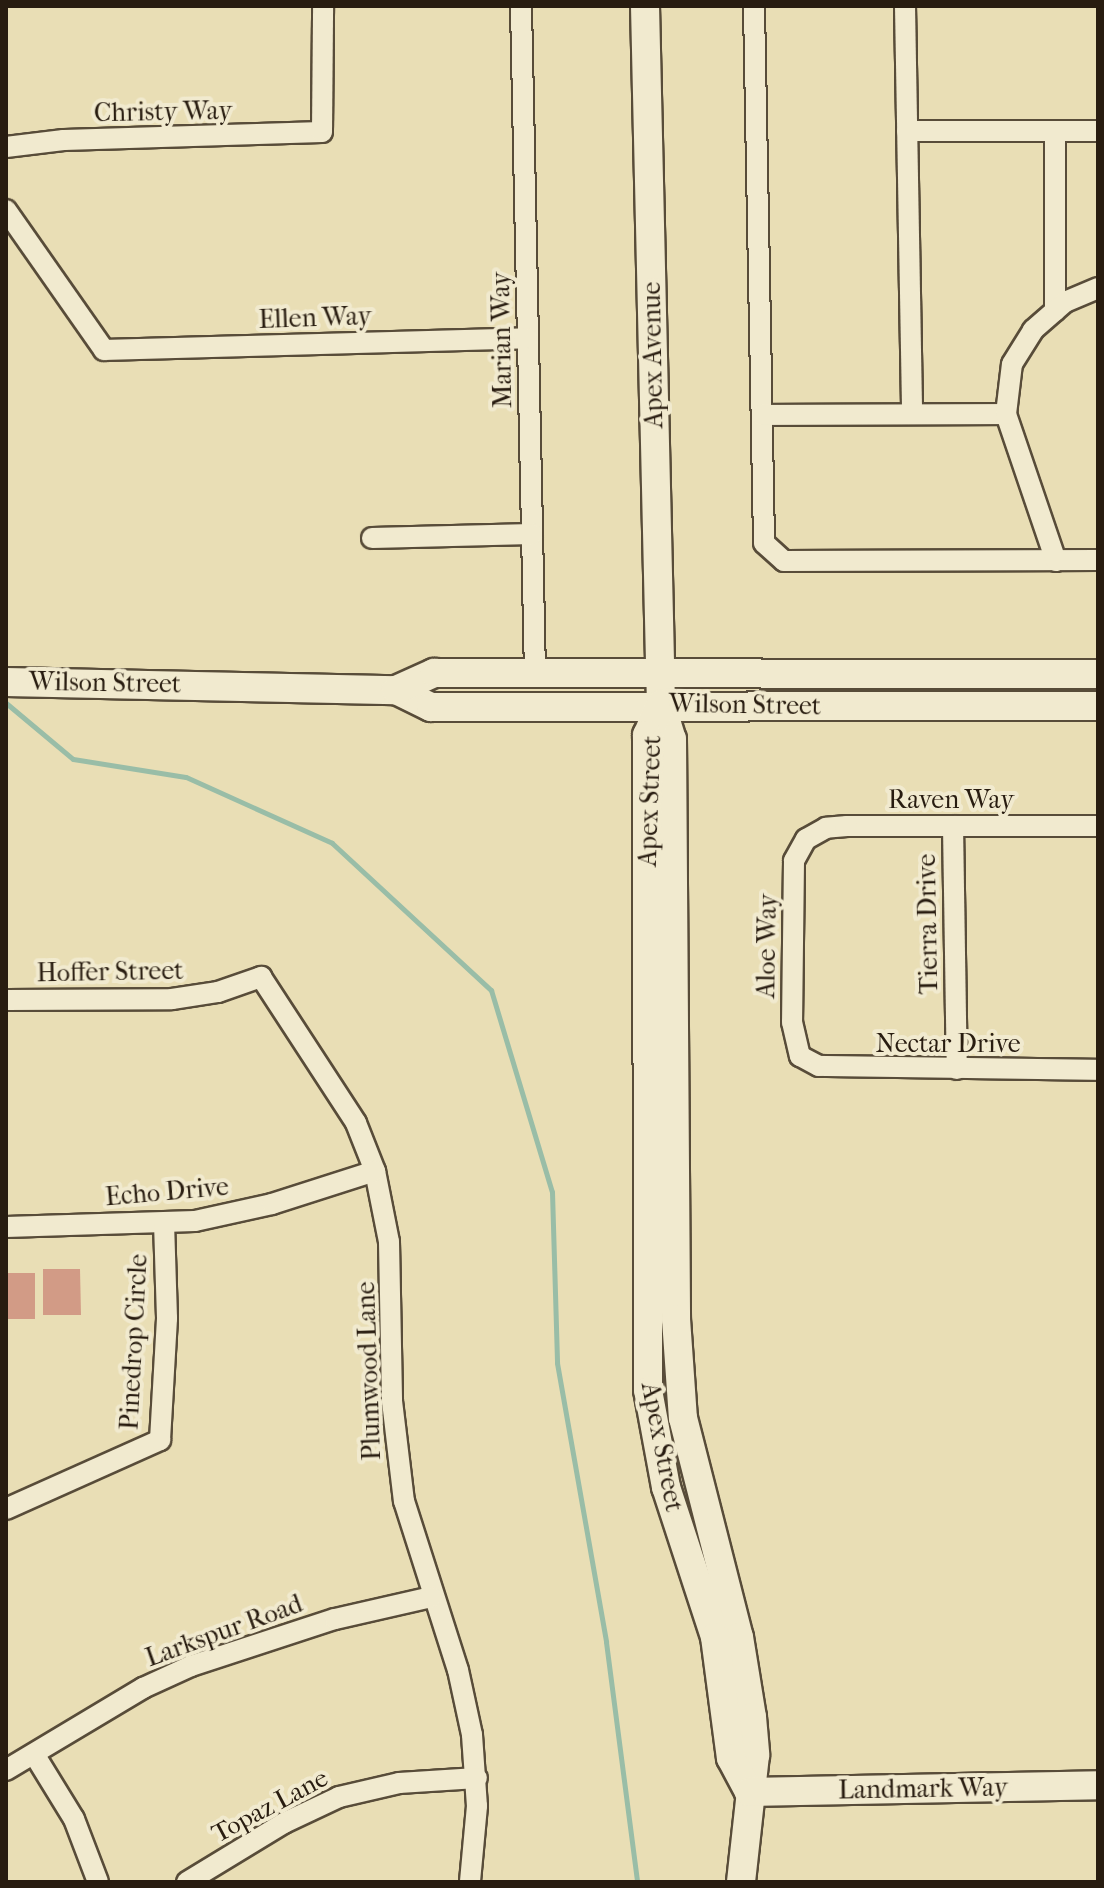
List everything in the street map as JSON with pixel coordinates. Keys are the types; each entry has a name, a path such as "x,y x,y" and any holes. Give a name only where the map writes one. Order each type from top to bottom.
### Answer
{"street":[{"name":"Christy Way","path":"6,147 64,140 322,132 323,6"},
{"name":"Marian Way","path":"521,6 535,674"},
{"name":"Apex Avenue","path":"645,6 661,704"},
{"path":"754,6 764,543 784,561 1098,560"},
{"path":"905,6 912,413"},
{"path":"907,131 1098,131"},
{"path":"1055,131 1055,311"},
{"name":"Ellen Way","path":"6,210 104,350 527,338"},
{"path":"1056,561 1006,414 1012,364 1033,330 1055,311 1098,288"},
{"path":"762,415 1006,414"},
{"path":"372,538 532,534"},
{"name":"Wilson Street","path":"396,690 434,673 1098,674"},
{"name":"Wilson Street","path":"6,682 396,690 431,707 661,704 1098,706"},
{"name":"Apex Street","path":"661,704 647,735 648,1390 666,1487 715,1637 731,1758 749,1792"},
{"name":"Raven Way","path":"806,839 847,826 1098,826"},
{"name":"Tierra Drive","path":"953,826 957,1069"},
{"name":"Aloe Way","path":"800,1056 792,1022 794,861 806,839"},
{"name":"Hoffer Street","path":"6,1000 172,999 218,992 261,977"},
{"name":"Plumwood Lane","path":"261,977 343,1101 375,1171 389,1242 397,1457 412,1533 468,1713 477,1778 470,1882"},
{"name":"Nectar Drive","path":"800,1056 819,1066 857,1069 1098,1070"},
{"name":"Echo Drive","path":"6,1227 164,1223 226,1216 375,1171"},
{"name":"Pinedrop Circle","path":"6,1509 160,1440 167,1318 164,1223"},
{"name":"Larkspur Road","path":"6,1770 143,1688 191,1666 335,1619 432,1597"},
{"path":"34,1754 74,1819 98,1882"},
{"name":"Topaz Lane","path":"187,1882 284,1823 339,1797 399,1783 477,1778"},
{"name":"Landmark Way","path":"749,1792 1098,1785"},
{"path":"741,1882 749,1792"}],"building":[{"path":"43,1269 80,1269 81,1315 43,1315"},
{"path":"6,1273 35,1273 35,1319 6,1319"}],"waterway":[{"path":"6,703 73,759 186,777 332,843 491,990 552,1192 557,1363 606,1642 637,1882"}]}
